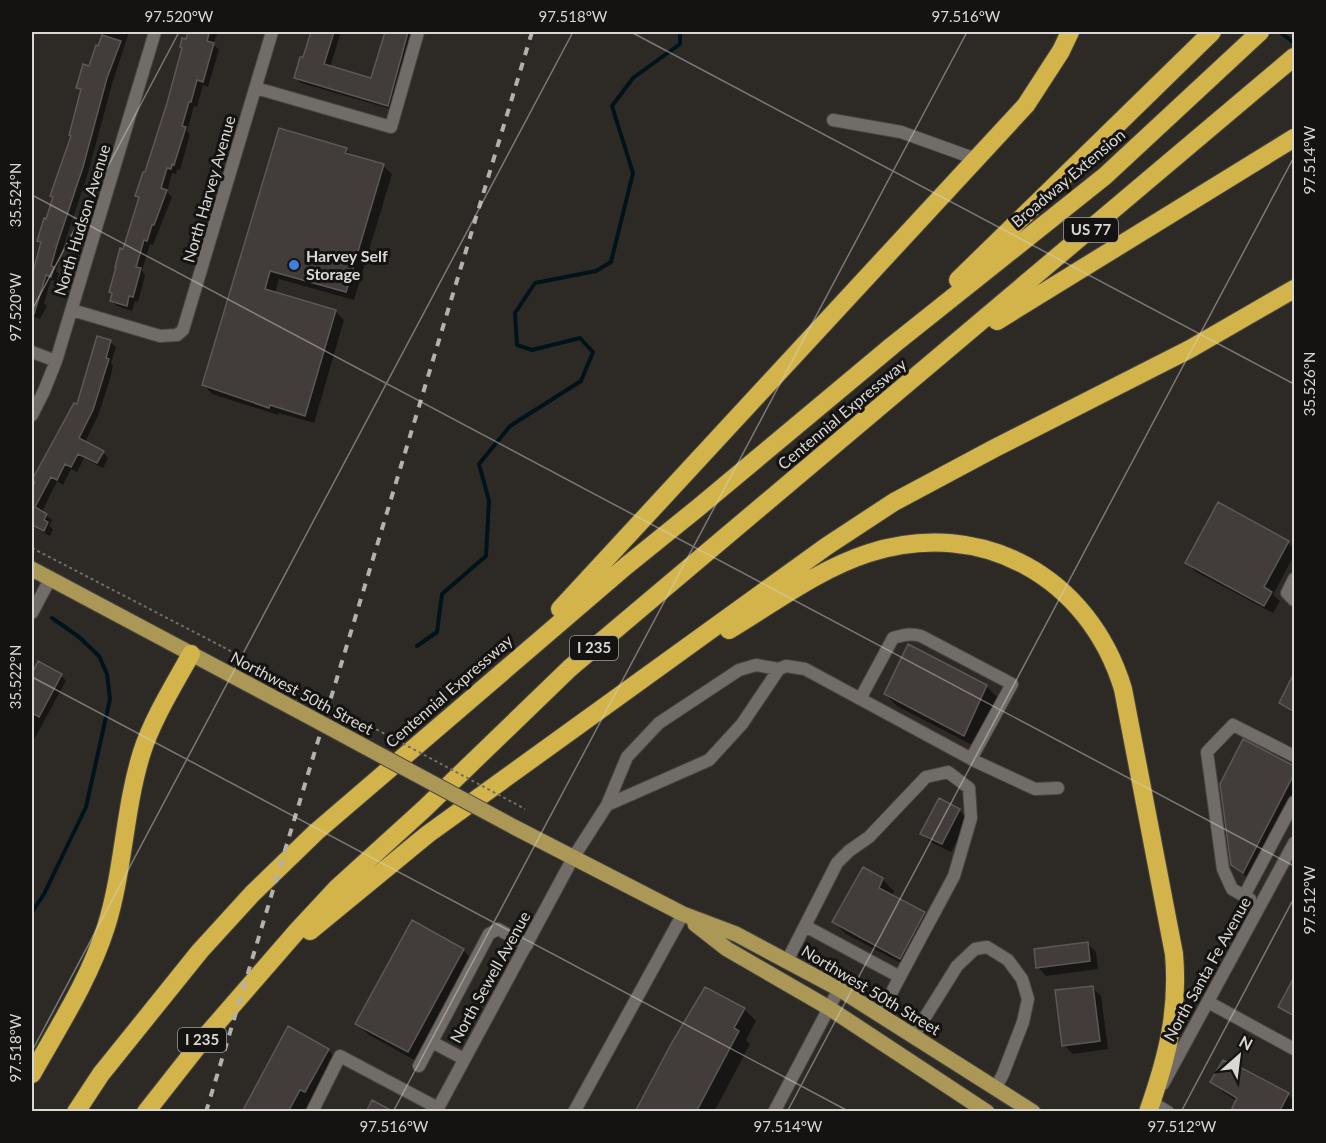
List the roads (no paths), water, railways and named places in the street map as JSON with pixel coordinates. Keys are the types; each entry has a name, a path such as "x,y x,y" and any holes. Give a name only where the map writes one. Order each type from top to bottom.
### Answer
{"highway":[{"path":"506,667 1026,105 1071,32"},
{"path":"892,345 1212,32"},
{"name":"Broadway Extension","path":"892,345 1105,176 1260,32"},
{"name":"US 77","path":"949,350 1294,57"},
{"path":"949,350 1294,138"},
{"path":"262,971 428,834 827,546 894,502 1190,349 1294,289"},
{"name":"Centennial Expressway","path":"76,1112 101,1074 200,951 252,894 316,832 506,667 892,345"},
{"name":"Centennial Expressway","path":"146,1112 205,1037 337,888 424,809 570,668 949,350"},
{"path":"605,706 813,579 856,558 886,548 930,542 976,547 1017,562 1053,584 1096,628 1118,674 1127,705 1167,913 1176,975 1174,1011 1168,1052 1150,1108"},
{"path":"32,1074 75,999 96,956 115,888 135,777 142,751 155,720 191,654"}],"main road":[{"name":"Northwest 50th Street","path":"32,569 573,858 683,914 736,934 839,989 1033,1112"},
{"name":"Northwest 50th Street","path":"683,914 728,949 829,1008 987,1112"}],"street":[{"name":"North Hudson Avenue","path":"32,415 56,361 155,32"},
{"name":"North Harvey Avenue","path":"72,310 160,336 177,335 183,330 273,32"},
{"path":"255,88 391,127 418,32"},
{"path":"833,120 901,132 976,159"},
{"path":"32,352 56,361"},
{"path":"32,613 50,579"},
{"path":"1294,579 1287,592 1294,600"},
{"path":"971,759 1012,684 921,636 912,634 893,638 860,699 971,759 1035,789 1058,788"},
{"name":"North Sewell Avenue","path":"437,1110 573,858 607,805 627,757 659,723 739,670 756,665 778,669 786,666 805,669 860,699"},
{"path":"607,805 709,760 742,724 778,669"},
{"path":"1261,904 1232,889 1223,869 1207,752 1233,725 1294,756"},
{"path":"787,961 837,863 869,837 926,777 948,772 969,789 971,818 954,876 880,1014"},
{"path":"1244,896 1294,802"},
{"name":"North Santa Fe Avenue","path":"1150,1108 1294,843"},
{"path":"574,1112 683,914"},
{"path":"805,926 900,977"},
{"path":"419,1066 489,934 498,929 527,945"},
{"path":"914,1035 957,966 975,949 987,947 1008,960 1022,980 1028,999 1023,1022 995,1089"},
{"path":"774,1112 839,989"},
{"path":"1208,1002 1294,1049"},
{"path":"432,1042 464,1059"},
{"path":"312,1112 340,1056 437,1110"},
{"path":"1150,1108 1168,1112"}],"waterway":[{"path":"417,646 437,632 442,594 486,556 489,501 479,464 510,426 581,381 593,352 580,338 532,350 517,345 515,313 535,283 596,271 611,262 633,173 612,106 633,78 680,44 680,32"},
{"path":"1280,32 1294,43"},
{"path":"32,912 44,894 86,807 110,699 107,674 99,656 79,637 52,618"}],"railway":[{"path":"206,1112 532,32"}],"place":[{"name":"Harvey Self Storage","path":"294,265"}]}
